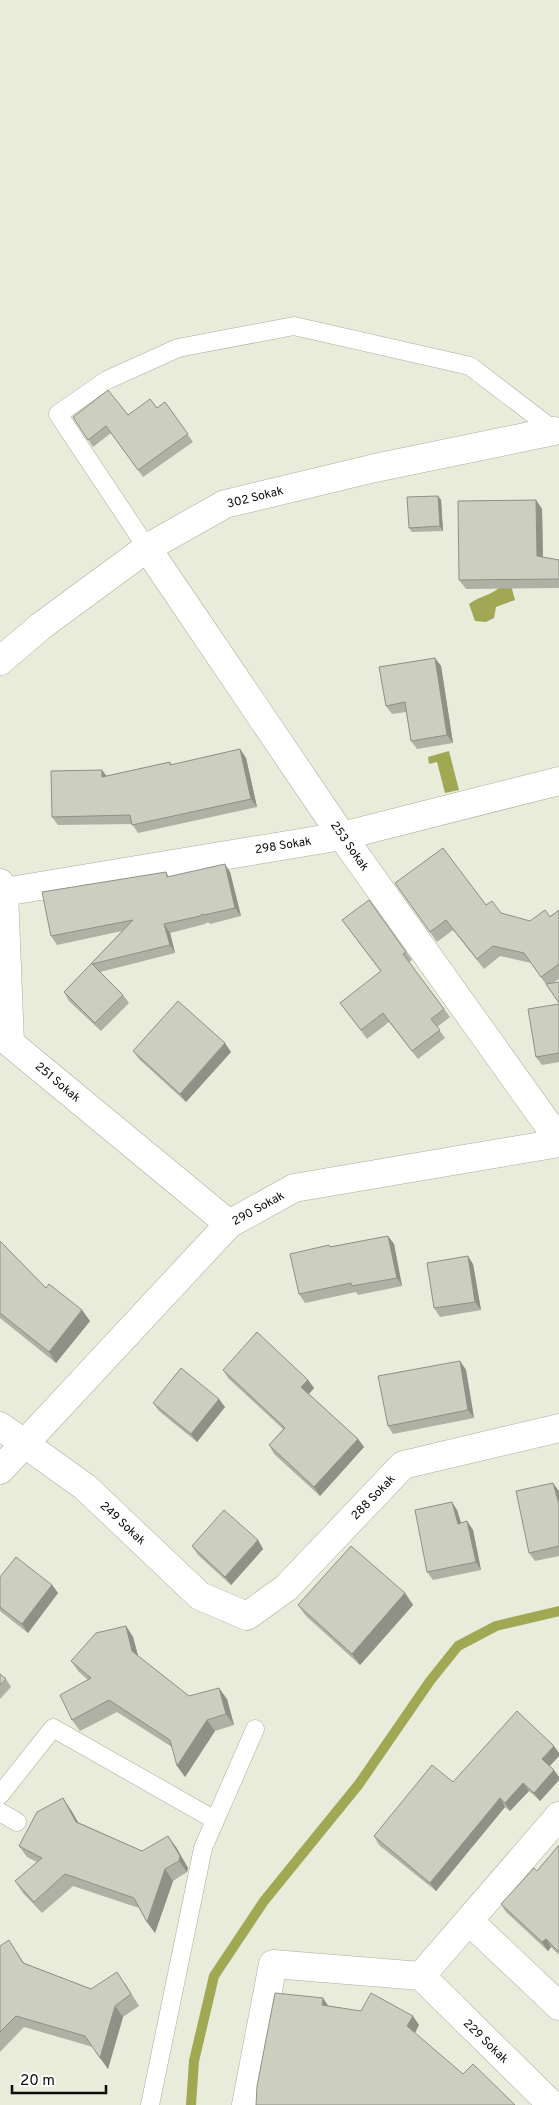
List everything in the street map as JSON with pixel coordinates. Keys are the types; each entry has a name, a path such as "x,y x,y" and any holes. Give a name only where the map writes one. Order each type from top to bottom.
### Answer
{"street":[{"name":"302 Sokak","path":"0,661 41,626 147,548 225,504 375,468 556,433"},
{"name":"253 Sokak","path":"147,548 342,836 559,1142"},
{"name":"298 Sokak","path":"2,888 342,836 559,782"},
{"name":"251 Sokak","path":"2,888 5,1043 229,1224"},
{"name":"290 Sokak","path":"0,1470 229,1224 294,1188 559,1142"},
{"name":"249 Sokak","path":"0,1426 85,1487 200,1596 247,1616"},
{"name":"288 Sokak","path":"247,1616 286,1588 402,1466 559,1428"},
{"path":"246,2105 272,1964 421,1976 559,1816"},
{"path":"468,1921 559,2006"},
{"name":"229 Sokak","path":"421,1976 552,2105"}],"lane":[{"path":"147,548 58,414 107,380 178,348 294,326 470,366 556,433"},
{"path":"0,1795 53,1728 215,1820"},
{"path":"150,2105 203,1848 255,1729"},
{"path":"0,1812 17,1822"}],"shaded area":[{"path":"504,582 512,589 515,600 496,607 494,618 486,622 475,621 469,604 497,590"},
{"path":"449,751 459,790 445,793 437,762 429,764 428,757"}],"building":[{"path":"108,390 128,415 150,399 157,408 165,402 188,434 138,470 106,426 88,440 73,417"},
{"path":"438,496 440,526 409,528 407,497"},
{"path":"536,500 537,556 559,560 559,579 459,580 458,501"},
{"path":"435,658 447,735 411,741 405,702 386,706 379,667"},
{"path":"240,749 251,799 132,825 130,815 52,817 51,771 102,770 102,777 170,762 170,765"},
{"path":"443,848 486,905 492,901 501,913 530,921 545,910 550,917 559,910 559,964 541,977 524,953 493,946 477,959 446,920 430,932 395,883"},
{"path":"225,864 235,908 164,924 170,945 92,964 123,995 95,1023 64,992 133,920 51,936 42,892 166,872 167,877"},
{"path":"369,900 406,952 403,954 444,1009 431,1019 440,1030 412,1051 383,1013 361,1030 340,1003 381,971 342,920"},
{"path":"559,982 559,1003 546,984"},
{"path":"178,1001 225,1043 180,1094 133,1051"},
{"path":"559,1004 559,1053 536,1057 528,1009"},
{"path":"388,1236 397,1278 352,1286 351,1283 299,1294 290,1254 329,1245 330,1247"},
{"path":"0,1241 46,1288 49,1284 82,1310 49,1352 0,1313"},
{"path":"468,1256 475,1302 434,1308 427,1263"},
{"path":"257,1332 308,1380 301,1387 358,1439 314,1487 269,1445 285,1428 223,1370"},
{"path":"460,1361 468,1410 388,1426 378,1376"},
{"path":"181,1368 219,1399 191,1434 153,1403"},
{"path":"553,1483 559,1504 559,1546 529,1553 516,1491"},
{"path":"452,1502 458,1524 467,1521 476,1562 427,1572 415,1510"},
{"path":"224,1510 258,1540 225,1577 192,1546"},
{"path":"351,1546 405,1593 352,1654 298,1605"},
{"path":"16,1557 52,1585 22,1624 0,1607 0,1577"},
{"path":"126,1626 132,1651 189,1696 219,1688 226,1714 207,1720 177,1766 170,1740 109,1700 72,1720 60,1695 91,1678 71,1661 96,1633"},
{"path":"0,1674 6,1679 0,1685"},
{"path":"517,1711 554,1746 542,1759 554,1770 534,1793 523,1783 505,1803 500,1798 430,1883 374,1836 432,1765 453,1782"},
{"path":"63,1798 76,1822 142,1851 168,1836 180,1856 179,1861 165,1869 147,1922 134,1898 65,1874 34,1902 15,1881 42,1858 19,1846 37,1812"},
{"path":"559,1845 559,1952 546,1939 542,1942 501,1904 534,1868 537,1871"},
{"path":"9,1940 23,1963 91,1989 117,1972 131,1994 115,2006 100,2058 85,2036 16,2016 0,2032 0,1946"},
{"path":"275,1993 323,1998 322,2005 361,2011 371,1993 413,2016 407,2026 463,2074 473,2064 515,2105 256,2105 257,2086"}],"waterway":[{"path":"191,2105 194,2061 214,1976 264,1901 359,1784 430,1681 458,1646 496,1626 559,1611"}]}
